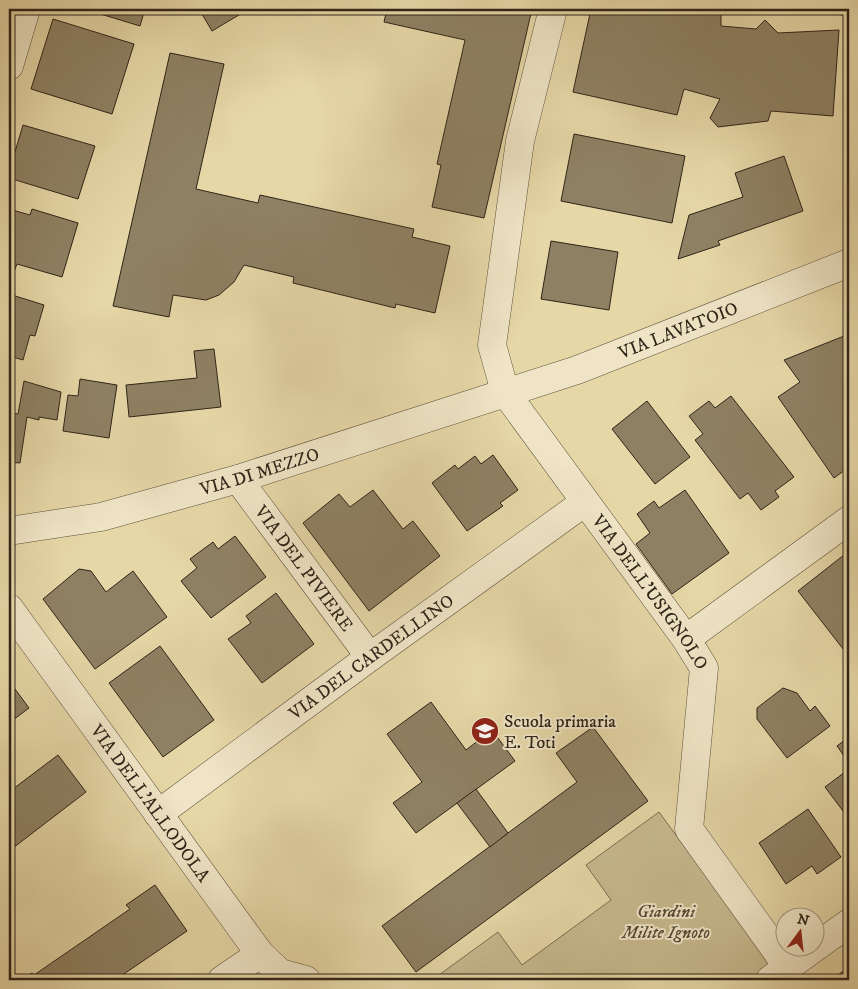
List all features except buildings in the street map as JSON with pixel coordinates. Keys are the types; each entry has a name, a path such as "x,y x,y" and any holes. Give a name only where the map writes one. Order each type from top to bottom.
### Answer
{"street":[{"path":"9,66 26,9"},
{"path":"505,392 492,345 520,142 553,9"},
{"name":"VIA LAVATOIO","path":"505,392 577,370 849,263"},
{"name":"VIA DI MEZZO","path":"9,531 102,517 238,479 505,392"},
{"name":"VIA DELL'USIGNOLO","path":"505,392 686,639 704,668 689,829 779,974"},
{"name":"VIA DEL PIVIERE","path":"238,479 370,657"},
{"name":"VIA DEL CARDELLINO","path":"158,814 370,657 585,502"},
{"path":"686,639 849,520"},
{"name":"VIA DELL'ALLODOLA","path":"9,608 260,954 280,974 306,980"},
{"path":"779,974 849,923"},
{"path":"222,980 260,954"}],"green space":[{"name":"Giardini Milite Ignoto","path":"659,812 771,965 750,980 432,980 498,932 522,965 611,900 586,865"}],"place":[{"name":"Scuola primaria E. Toti","path":"485,731"}]}
